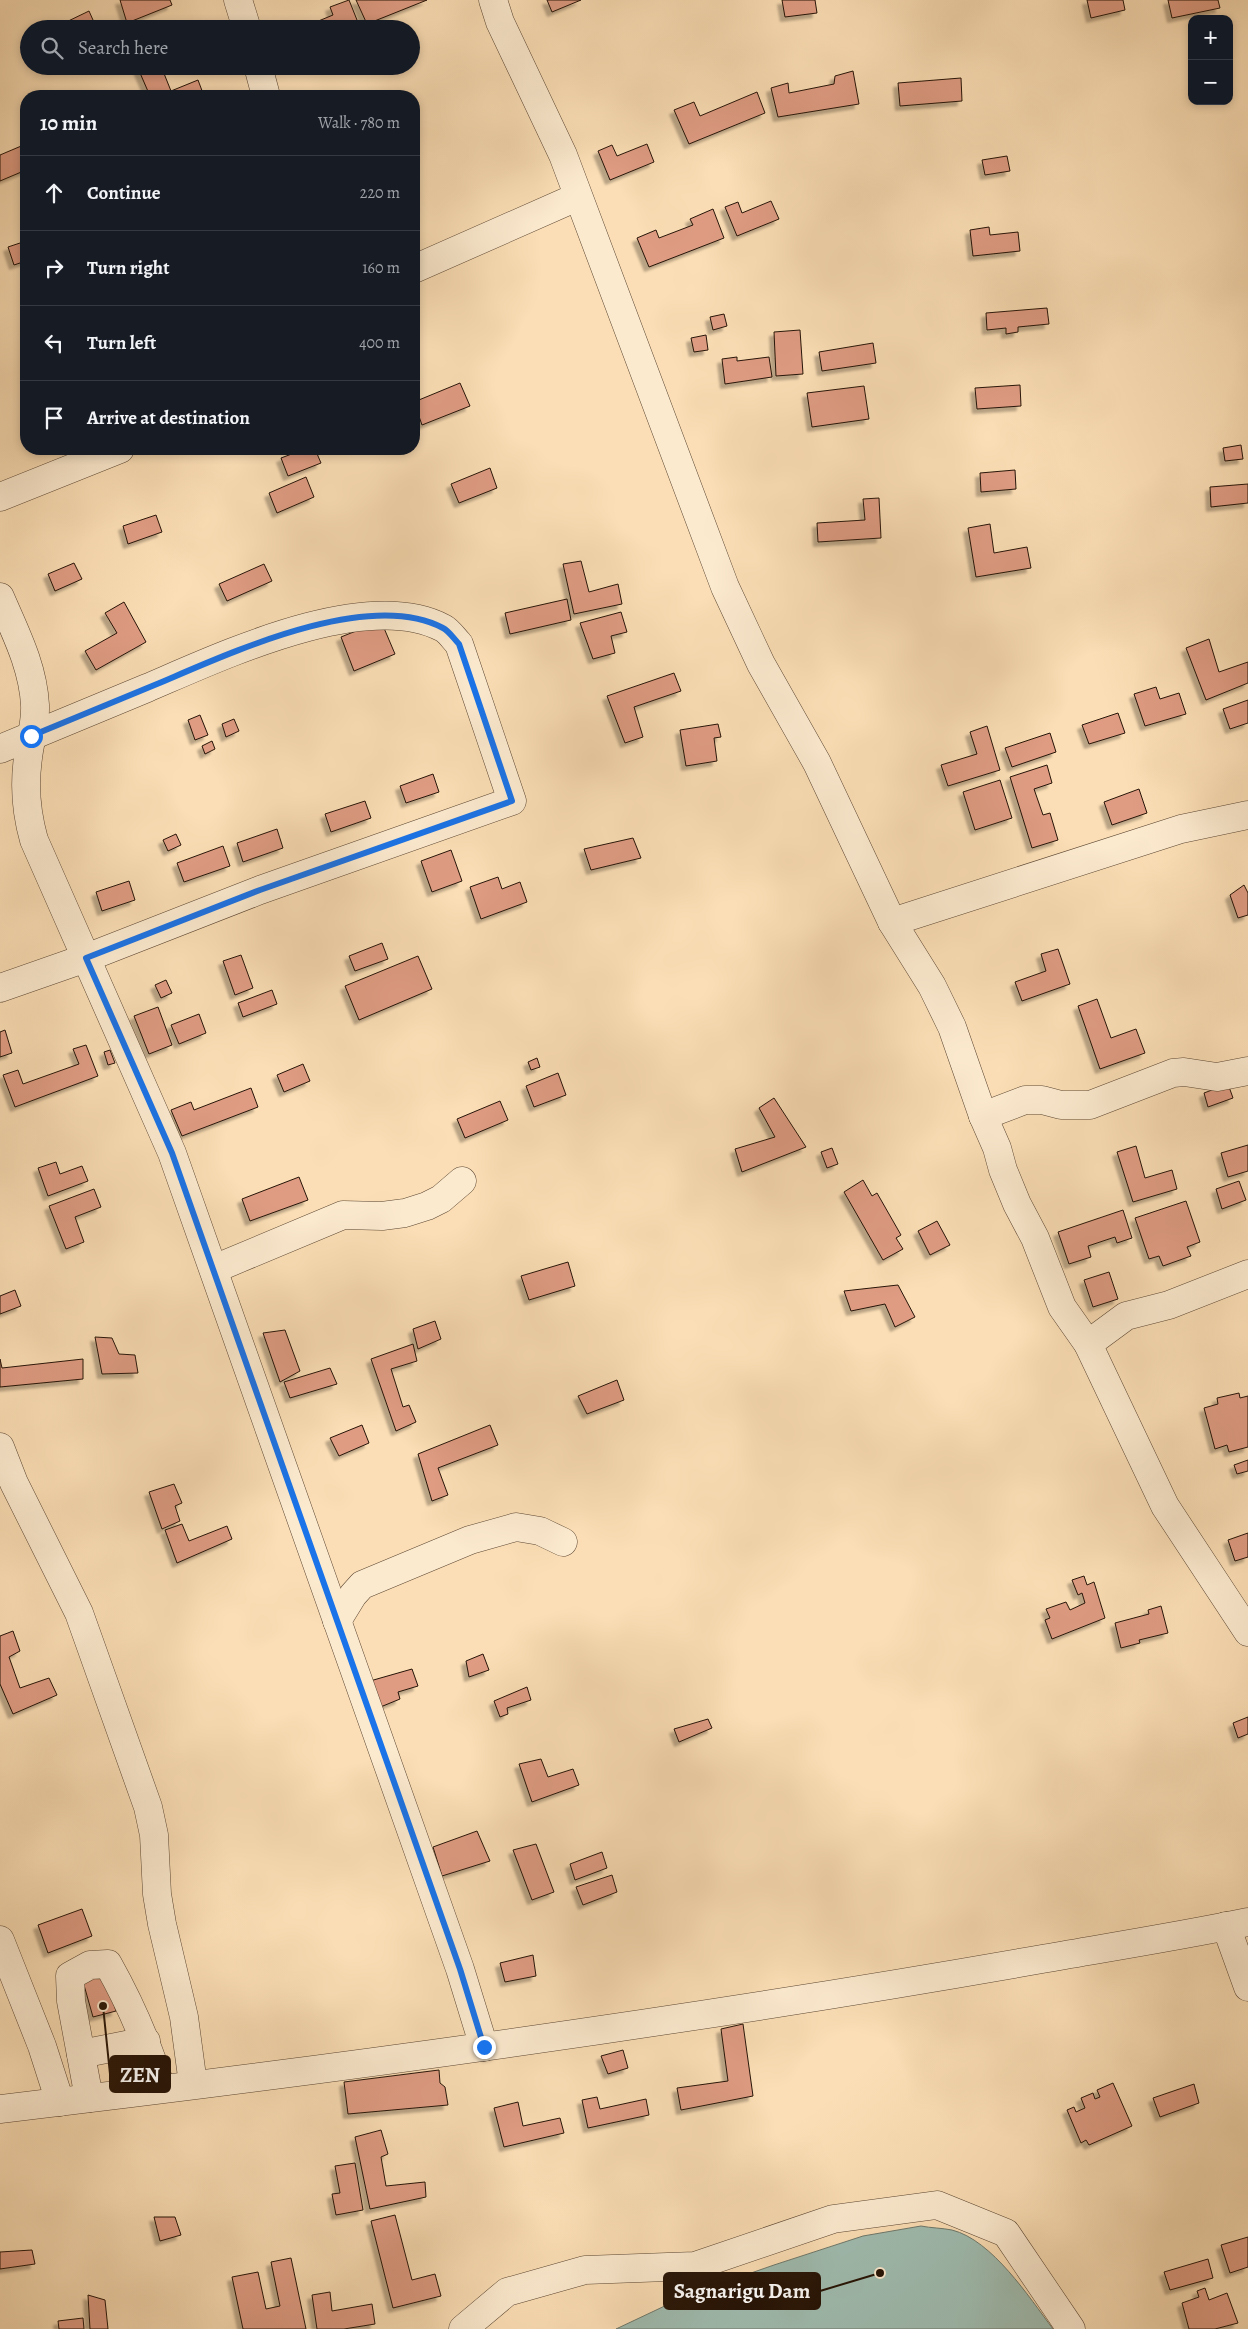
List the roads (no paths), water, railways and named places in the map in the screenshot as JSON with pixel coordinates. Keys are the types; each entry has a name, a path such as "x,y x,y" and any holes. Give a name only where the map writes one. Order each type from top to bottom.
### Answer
{"street":[{"path":"238,0 244,20"},
{"path":"493,0 500,22 563,155 577,197 724,587 761,664 816,764 892,922 932,986 952,1027 983,1116 1017,1204 1035,1238 1062,1307 1088,1344 1166,1506 1248,1632"},
{"path":"260,75 264,90"},
{"path":"420,266 577,197"},
{"path":"0,497 105,455"},
{"path":"0,597 20,642 33,682 35,722 31,736 25,787 28,820 43,864 172,1153 460,1969 484,2047"},
{"path":"0,749 208,663 297,630 367,617 424,621 444,629 459,644 512,801 260,890 86,958 0,988"},
{"path":"892,922 1173,832 1248,815"},
{"path":"983,1116 1025,1100 1090,1105 1173,1074 1184,1072 1217,1077 1248,1071"},
{"path":"214,1269 343,1215 382,1216 405,1213 428,1206 441,1199 462,1181"},
{"path":"1088,1344 1126,1316 1169,1306 1248,1274"},
{"path":"0,1447 14,1483 79,1613 148,1807 154,1835 157,1894 162,1924 184,2017 193,2084"},
{"path":"337,1621 353,1595 362,1585 470,1540 516,1527 540,1531 563,1542"},
{"path":"0,2109 484,2047 826,1996 1237,1924 1248,1987"},
{"path":"0,1940 42,2046 60,2102"},
{"path":"89,2098 72,2000 70,1976 90,1965 108,1964 130,2002 146,2041 161,2088"},
{"path":"81,2054 146,2041"},
{"path":"463,2329 507,2292 585,2270 695,2266 833,2219 937,2204 1006,2233 1071,2329"}],"place":[{"name":"ZEN","path":"103,2006"},
{"name":"Sagnarigu Dam","path":"880,2273"}]}
